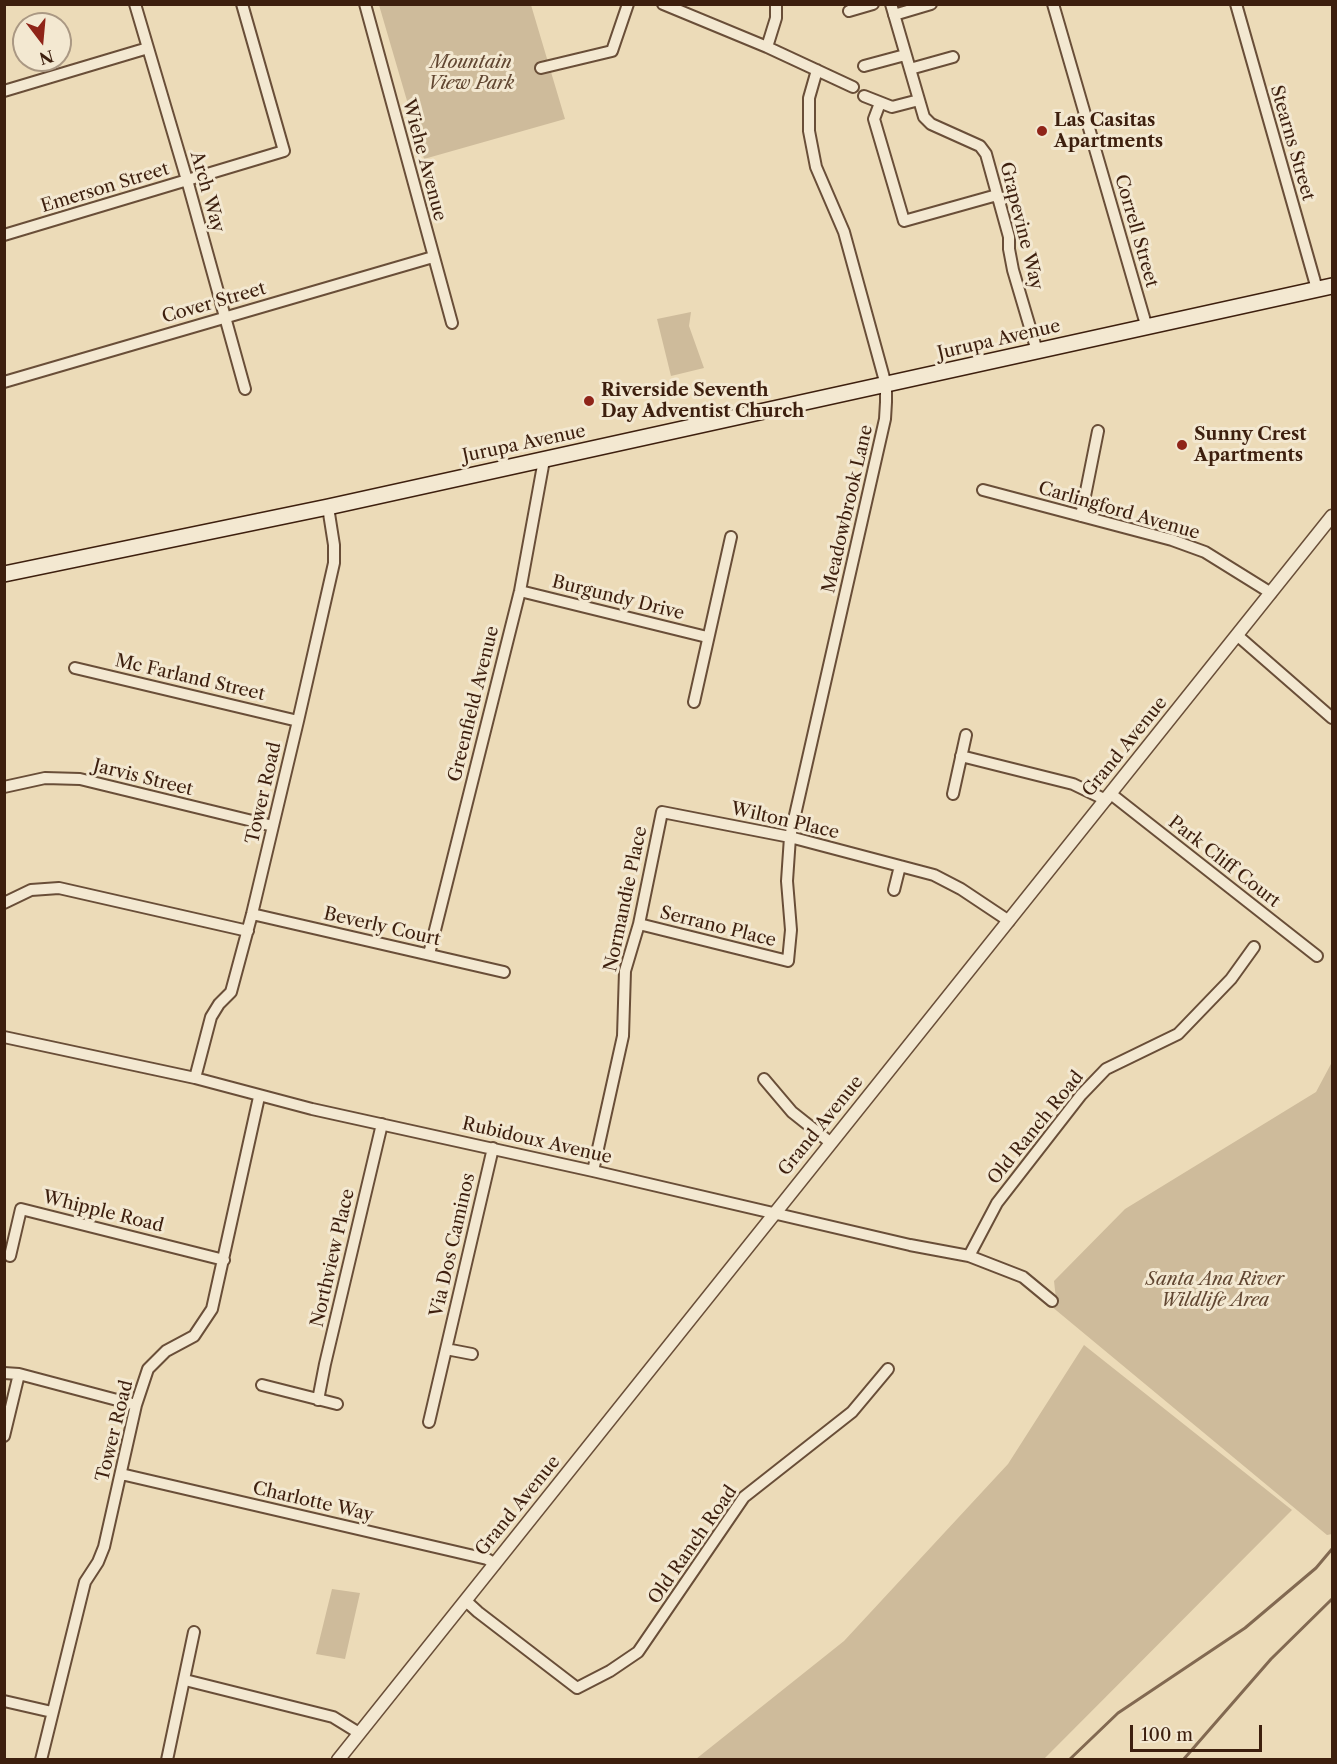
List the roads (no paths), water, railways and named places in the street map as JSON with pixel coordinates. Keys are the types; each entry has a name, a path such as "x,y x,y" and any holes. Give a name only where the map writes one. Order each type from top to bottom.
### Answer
{"main road":[{"name":"Jurupa Avenue","path":"4,574 328,507 1332,286"}],"street":[{"name":"Arch Way","path":"135,4 188,180 245,389"},
{"name":"Emerson Street","path":"4,235 284,151 242,4"},
{"name":"Wiehe Avenue","path":"365,4 452,323"},
{"path":"541,68 612,51 628,4"},
{"path":"663,4 766,47 853,87"},
{"path":"766,47 776,18 776,4"},
{"path":"849,11 873,4"},
{"path":"892,10 931,4"},
{"name":"Correll Street","path":"1053,4 1147,328"},
{"name":"Stearns Street","path":"1236,4 1317,290"},
{"name":"Grapevine Way","path":"892,10 924,117 931,124 980,146 986,154 1009,237 1013,270 1037,351"},
{"path":"4,91 148,48"},
{"path":"864,66 905,54"},
{"path":"910,69 953,57"},
{"name":"Meadowbrook Lane","path":"789,962 791,930 787,882 790,837 885,418 886,385 844,232 816,167 808,131 809,98 817,70"},
{"path":"864,96 892,107 919,100"},
{"path":"880,103 874,119 904,221 997,195"},
{"name":"Cover Street","path":"4,382 433,257"},
{"path":"1081,516 1098,431"},
{"name":"Greenfield Avenue","path":"429,954 520,591 544,460"},
{"name":"Carlingford Avenue","path":"983,490 1172,540 1205,552 1271,593"},
{"name":"Tower Road","path":"195,1078 211,1017 219,1004 231,992 248,931 298,721 334,563 334,545 328,507"},
{"name":"Grand Avenue","path":"338,1760 1332,516"},
{"path":"694,702 731,537"},
{"name":"Burgundy Drive","path":"520,591 707,637"},
{"path":"1238,636 1331,712"},
{"name":"Mc Farland Street","path":"75,668 298,721"},
{"path":"953,794 966,735"},
{"name":"Park Cliff Court","path":"961,756 1073,784 1108,797 1317,956"},
{"name":"Jarvis Street","path":"4,787 45,778 80,779 273,826"},
{"name":"Wilton Place","path":"662,812 790,837 934,875 961,889 1009,921"},
{"name":"Normandie Place","path":"593,1171 623,1036 625,971 639,924 662,812"},
{"path":"894,890 900,866"},
{"path":"4,903 31,890 46,887 59,888 248,931"},
{"name":"Beverly Court","path":"252,914 504,972"},
{"name":"Serrano Place","path":"639,924 789,962"},
{"name":"Old Ranch Road","path":"969,1256 998,1203 1082,1095 1106,1069 1178,1034 1231,979 1254,947"},
{"name":"Rubidoux Avenue","path":"4,1037 195,1078 259,1096 909,1245 969,1256 1023,1276 1052,1301"},
{"path":"764,1078 792,1112 831,1143"},
{"name":"Tower Road","path":"41,1760 85,1582 98,1562 104,1547 136,1405 148,1369 166,1351 194,1336 212,1309 259,1096"},
{"name":"Northview Place","path":"318,1400 382,1124"},
{"name":"Via Dos Caminos","path":"429,1422 493,1148"},
{"name":"Whipple Road","path":"10,1256 21,1209 224,1260"},
{"path":"446,1349 472,1354"},
{"name":"Old Ranch Road","path":"466,1601 577,1688 610,1671 638,1652 744,1497 852,1412 888,1369"},
{"path":"4,1373 19,1374 136,1405"},
{"path":"4,1436 19,1374"},
{"path":"262,1385 337,1404"},
{"name":"Charlotte Way","path":"121,1474 487,1559 495,1564"},
{"path":"167,1760 194,1632"},
{"path":"185,1680 333,1717 359,1733"},
{"path":"4,1701 52,1712"}],"waterway":[{"path":"1069,1760 1118,1713 1245,1628 1316,1568 1332,1549"},
{"path":"1183,1760 1271,1659 1332,1599"}],"place":[{"name":"Las Casitas Apartments","path":"1042,131"},
{"name":"Riverside Seventh Day Adventist Church","path":"589,401"},
{"name":"Sunny Crest Apartments","path":"1182,445"}],"park label":[{"name":"Mountain View Park","path":"471,73"},
{"name":"Santa Ana River Wildlife Area","path":"1215,1290"}]}
